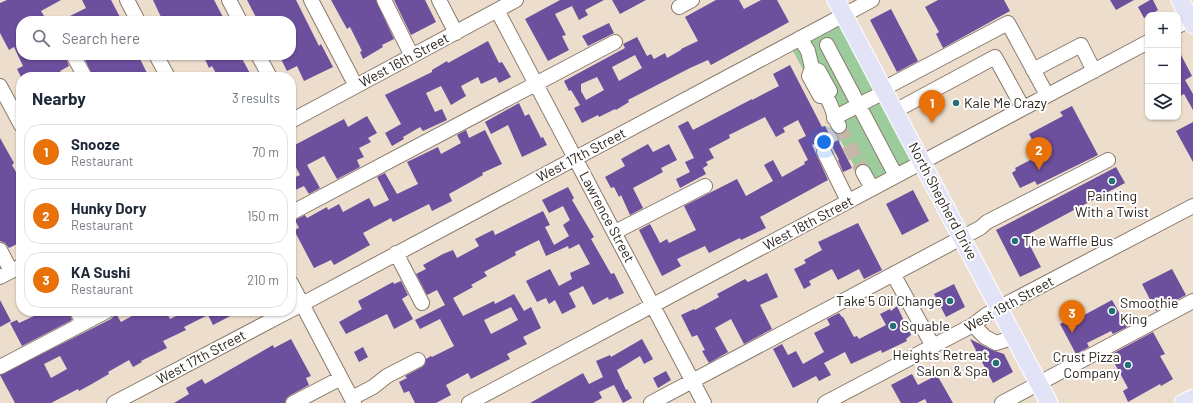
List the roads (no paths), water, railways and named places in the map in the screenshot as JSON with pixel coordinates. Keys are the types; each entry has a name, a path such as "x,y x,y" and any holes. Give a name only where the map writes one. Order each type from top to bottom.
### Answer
{"main road":[{"path":"1180,0 1189,22"},
{"name":"North Shepherd Drive","path":"840,7 1049,403"},
{"path":"1183,403 1193,398"}],"street":[{"path":"128,0 136,16"},
{"path":"229,0 237,16"},
{"path":"311,0 356,86"},
{"path":"384,0 412,56"},
{"path":"439,0 456,33"},
{"name":"West 16th Street","path":"296,117 516,0"},
{"path":"679,7 692,0"},
{"name":"West 17th Street","path":"296,307 800,38 840,7 872,0"},
{"name":"Lawrence Street","path":"497,10 654,305 704,403"},
{"path":"800,38 808,51 812,68 819,71 829,103 859,105 883,90 1008,23 1046,95"},
{"path":"296,210 615,42"},
{"name":"West 18th Street","path":"468,403 1145,44"},
{"path":"827,45 896,176"},
{"path":"1033,70 1081,45 1094,71"},
{"path":"894,111 995,57 1023,108"},
{"path":"76,60 82,72"},
{"path":"159,60 165,72"},
{"path":"261,60 267,72"},
{"path":"0,86 16,116"},
{"path":"824,152 848,201"},
{"path":"651,403 962,237 987,222 1108,160"},
{"path":"863,172 872,188"},
{"path":"615,232 705,186"},
{"name":"West 19th Street","path":"825,403 973,325 999,308 1193,206"},
{"path":"0,250 11,271"},
{"path":"396,253 422,303"},
{"path":"893,274 933,346"},
{"path":"1002,403 1193,301"},
{"path":"296,311 341,378 353,401 387,376 418,360"},
{"name":"West 17th Street","path":"114,403 279,316"},
{"path":"0,367 80,317"},
{"path":"973,325 985,337 996,343 1015,337"},
{"path":"293,403 341,378"}],"tunnel":[{"path":"839,126 863,172"}],"place":[{"name":"Kale Me Crazy","path":"956,103"},
{"name":"Snooze","path":"932,123"},
{"name":"Hunky Dory","path":"1039,170"},
{"name":"Painting With a Twist","path":"1112,181"},
{"name":"The Waffle Bus","path":"1015,241"},
{"name":"Take 5 Oil Change","path":"950,301"},
{"name":"Smoothie King","path":"1112,311"},
{"name":"Squable","path":"893,326"},
{"name":"KA Sushi","path":"1072,333"},
{"name":"Heights Retreat Salon & Spa","path":"996,363"},
{"name":"Crust Pizza Company","path":"1128,365"}]}
